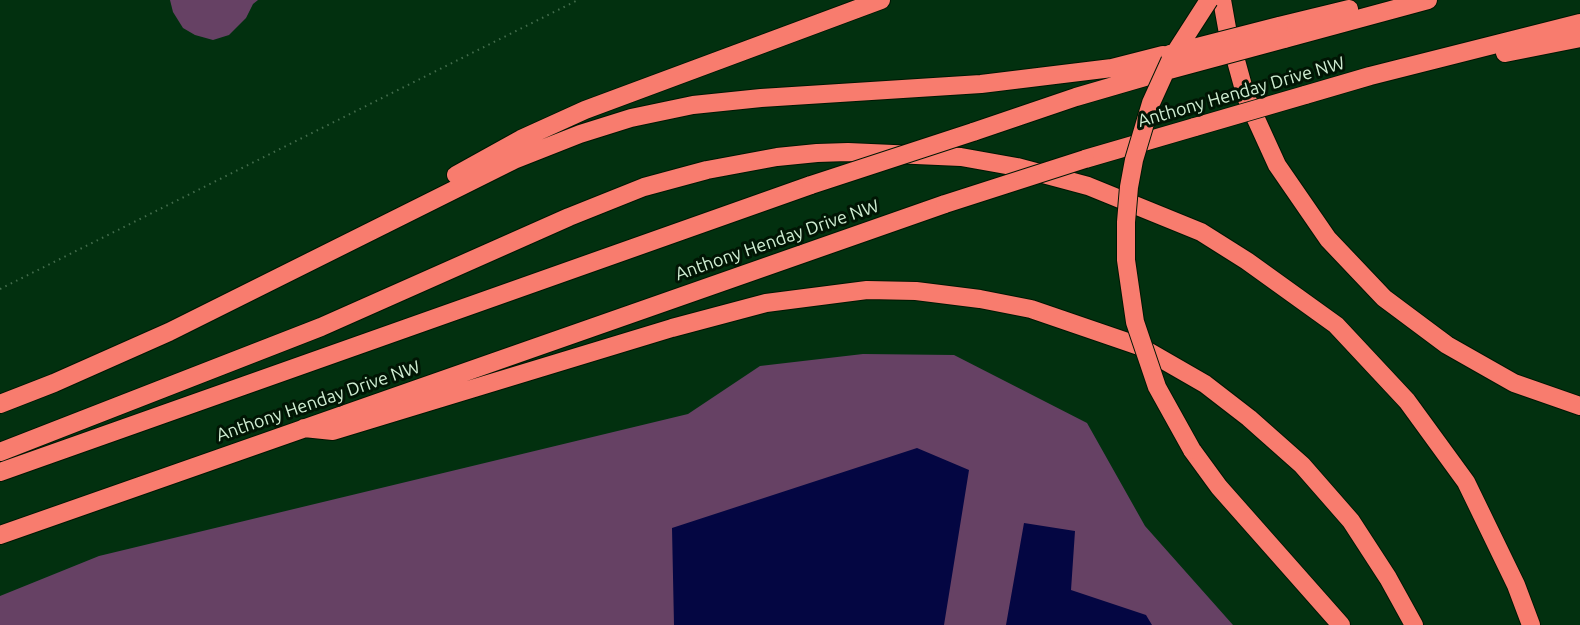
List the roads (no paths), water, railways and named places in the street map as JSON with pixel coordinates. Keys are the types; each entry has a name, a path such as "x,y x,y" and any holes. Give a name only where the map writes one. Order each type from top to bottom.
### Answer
{"highway":[{"path":"221,306 280,270 521,139 637,90 881,0"},
{"path":"1209,0 1171,59 1142,129 1129,187 1126,222 1126,260 1130,295 1138,332 1157,387 1192,450 1220,487 1341,625"},
{"path":"1222,0 1227,28 1246,97 1277,165 1328,239 1384,298 1447,345 1514,382 1580,406"},
{"path":"0,472 812,185 1076,97 1166,63 1281,32 1386,0"},
{"path":"1281,32 1428,0"},
{"name":"Anthony Henday Drive NW","path":"0,535 945,204 1085,159 1370,76 1580,23"},
{"path":"1370,76 1472,60 1580,38"},
{"path":"0,404 54,383 148,341 281,277 514,159 631,118 693,105 761,98 981,84 1166,63"},
{"path":"0,452 321,327 569,217 644,187 707,170 777,157 817,153 848,152 961,157 1017,167 1088,186 1200,232 1275,280 1336,325 1407,401 1466,482 1516,585 1532,625"},
{"path":"304,428 333,431 672,328 766,303 867,290 916,291 980,299 1031,309 1100,331 1139,346 1205,384 1250,418 1302,465 1351,521 1388,578 1414,625"}]}
